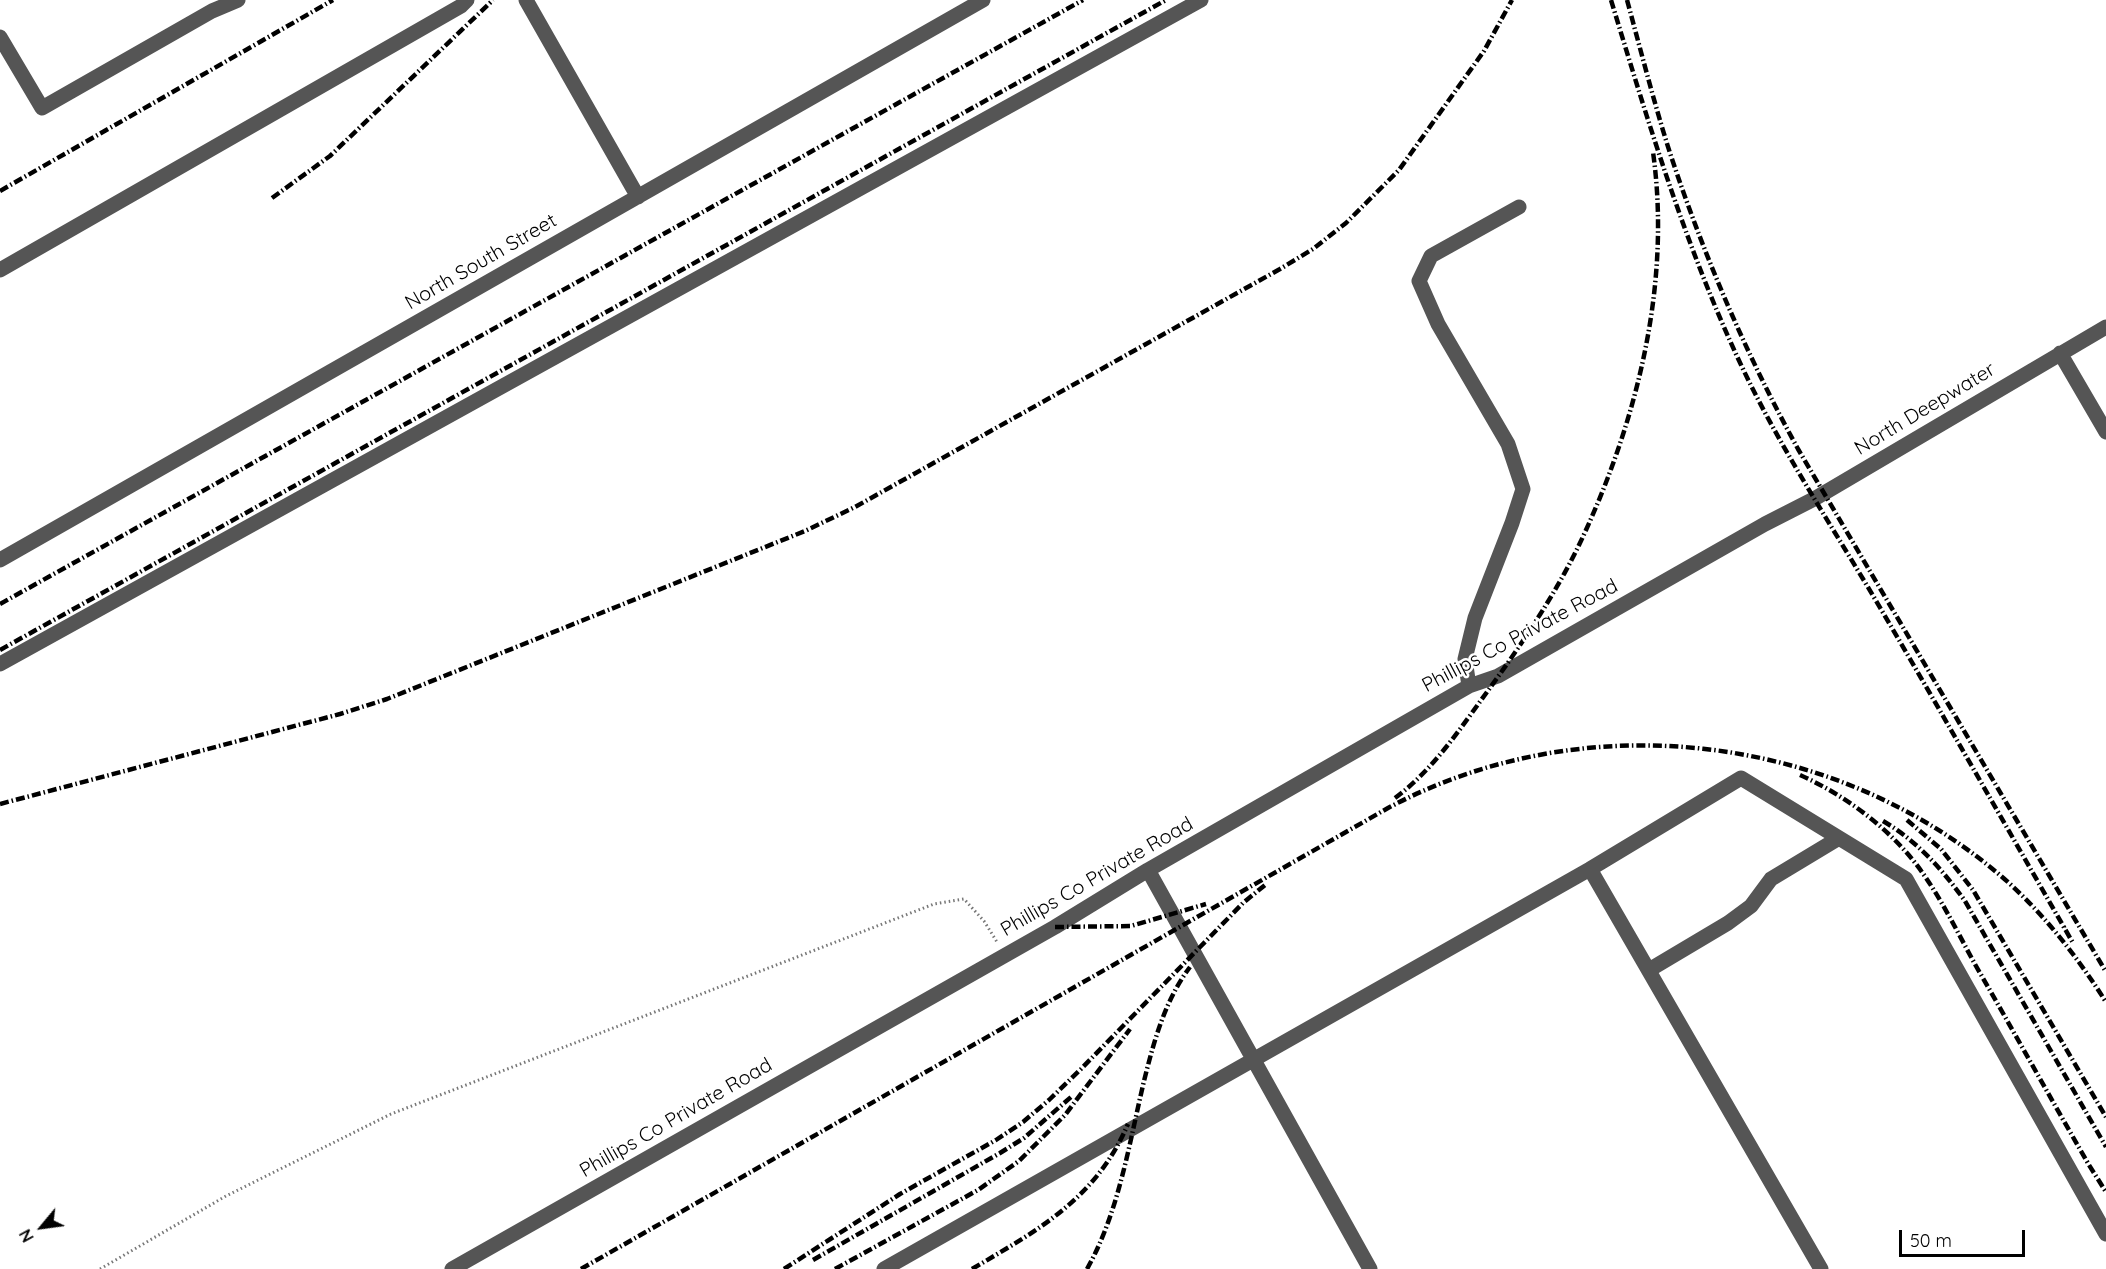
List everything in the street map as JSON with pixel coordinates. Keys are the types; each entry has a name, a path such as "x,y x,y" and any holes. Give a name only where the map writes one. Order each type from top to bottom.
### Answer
{"lane":[{"path":"0,37 42,108 212,11 238,0"},
{"path":"0,270 461,6 467,0"},
{"path":"526,0 638,197"},
{"name":"North South Street","path":"0,560 983,0"},
{"path":"0,664 1201,0"},
{"path":"1469,686 1465,659 1475,618 1523,489 1508,444 1438,324 1419,281 1431,256 1519,207"},
{"name":"North Deepwater","path":"1765,524 1824,493 2106,327"},
{"path":"2060,353 2106,432"},
{"name":"Phillips Co Private Road","path":"452,1269 1005,955 1148,870 1469,686 1498,676 1765,524"},
{"path":"884,1269 1590,869 1741,778 1906,879 2106,1234"},
{"path":"1648,970 1728,923 1751,906 1771,879 1839,838"},
{"path":"1590,869 1821,1269"},
{"path":"1148,870 1370,1269"}],"path":[{"path":"100,1269 226,1196 392,1114 934,904 964,898 984,921 1005,955"}],"railway":[{"path":"0,191 333,0"},
{"path":"272,198 330,156 493,0"},
{"path":"0,604 1083,0"},
{"path":"0,650 1166,0"},
{"path":"0,804 340,714 387,699 805,531 855,507 1313,249 1346,223 1399,170 1484,51 1512,0"},
{"path":"1611,0 1670,187 1704,279 1743,369 1790,457 1900,642 2073,943"},
{"path":"1627,0 1658,115 1683,191 1727,304 1761,377 1798,449 2106,972"},
{"path":"1395,798 1422,775 1445,748 1528,634 1576,552 1605,485 1635,393 1654,297 1658,249 1653,152"},
{"path":"581,1269 1388,808 1465,775 1545,754 1627,746 1710,750 1791,765 1869,793 1942,832 2009,883 2061,939 2106,1002"},
{"path":"1800,775 1830,790 1871,819 1884,829 1917,865 1944,907 2106,1192"},
{"path":"1907,820 1941,849 1973,890 2106,1117"},
{"path":"1883,821 1907,837 1928,856 1965,901 2106,1147"},
{"path":"784,1269 900,1194 996,1140 1023,1122 1081,1069 1243,903 1265,885"},
{"path":"1055,927 1131,926 1206,904"},
{"path":"1087,1269 1115,1201 1156,1036 1167,1007 1190,967"},
{"path":"835,1269 978,1190 1019,1161 1065,1115 1130,1029"},
{"path":"813,1260 1024,1138 1071,1097"},
{"path":"972,1269 1042,1226 1082,1193 1115,1150 1128,1124"}]}
